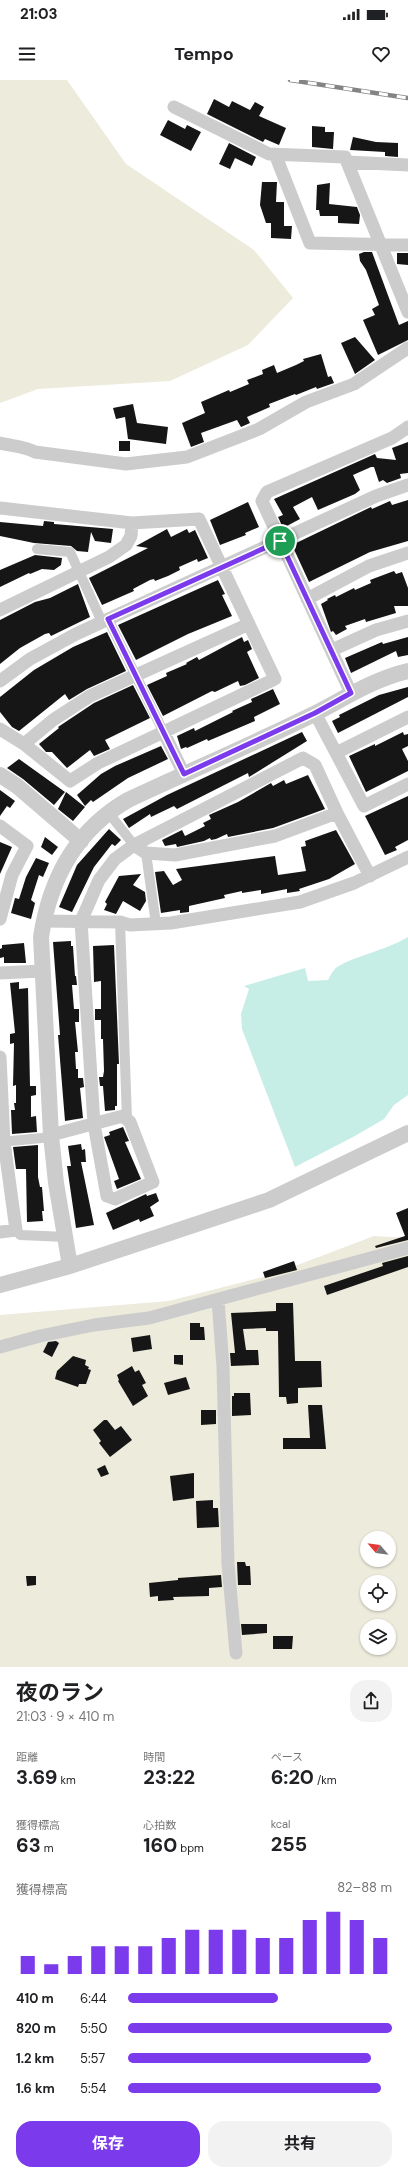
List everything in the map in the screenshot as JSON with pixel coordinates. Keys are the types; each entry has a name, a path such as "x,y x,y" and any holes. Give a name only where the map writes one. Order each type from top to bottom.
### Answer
{"street":[{"path":"174,107 269,154 345,157 382,244 408,312"},
{"path":"276,154 310,243 408,245"},
{"path":"347,162 408,165"},
{"path":"0,443 16,447 25,447 35,452 126,464 187,457 259,429 306,402 354,384 408,348"},
{"path":"351,693 262,501 267,492 392,438 408,427"},
{"path":"0,681 30,659 105,621 376,496 408,485"},
{"path":"0,508 132,524 199,519 275,679 98,763 70,782 24,744 0,730"},
{"path":"0,610 109,557 126,545 131,536 132,524"},
{"path":"37,549 70,552 78,572 136,676 184,774"},
{"path":"307,598 369,566 408,553"},
{"path":"332,650 376,630 408,622"},
{"path":"24,744 53,720 90,696 249,624"},
{"path":"70,1266 56,1183 41,937 46,905 57,878 71,852 108,812 128,800 315,713 351,693 394,674 408,671"},
{"path":"315,713 364,806 408,784"},
{"path":"336,753 408,717"},
{"path":"120,922 127,1119 153,1182 115,1199 108,1196 94,1124 81,921 99,880 115,859 134,845 303,758 315,765 337,814 370,876"},
{"path":"0,775 17,786 81,841"},
{"path":"108,812 134,845 146,853 176,855 275,836 337,814"},
{"path":"0,826 27,846 12,875 0,919"},
{"path":"146,853 156,924"},
{"path":"44,921 120,922 130,925 171,923 300,902 354,883 408,858"},
{"path":"0,973 42,971"},
{"path":"0,1058 2,1142 16,1230 20,1235 66,1237"},
{"path":"2,1142 52,1136 123,1116 127,1119"},
{"path":"0,1285 70,1266 269,1200 408,1133"},
{"path":"0,1232 16,1230"},
{"path":"0,1347 40,1336 94,1325 149,1318 408,1248"},
{"path":"218,1300 222,1367 228,1564 236,1653"}],"shaded area":[{"path":"0,80 67,80 126,164 254,250 293,298 248,345 170,381 38,389 0,403"},
{"path":"408,937 408,1095 394,1105 384,1119 295,1167 242,1029 241,1014 249,989 244,986 305,968 308,981 328,980 337,967 400,942"},
{"path":"374,1236 408,1238 408,1667 0,1667 0,1315 169,1301 271,1275"}],"building":[{"path":"214,99 229,107 232,101 250,110 255,102 264,107 259,116 286,128 279,145 265,139 263,142 207,114"},
{"path":"168,120 185,129 187,125 201,132 191,151 160,135"},
{"path":"312,126 325,127 325,132 334,132 333,149 312,147"},
{"path":"353,137 376,142 398,143 398,157 385,156 385,152 350,150"},
{"path":"229,143 256,157 252,166 235,158 230,169 219,164"},
{"path":"262,182 277,182 276,202 284,202 284,226 292,226 291,239 271,238 271,223 266,223 260,205"},
{"path":"330,183 329,204 357,207 360,215 359,224 338,223 338,216 320,216 319,210 316,210 317,185"},
{"path":"364,252 372,252 399,325 408,321 408,340 378,355 363,320 375,315 372,309 379,305 366,270 360,261 359,254"},
{"path":"397,253 408,253 408,265 397,264"},
{"path":"355,337 375,360 355,374 341,343"},
{"path":"321,354 328,377 331,376 334,383 317,389 316,387 269,404 270,407 247,417 250,423 241,427 237,420 201,433 204,442 191,447 182,423 205,413 201,402 229,390 230,392 249,384 247,380 263,374 262,370 274,365 277,373 304,361 303,359"},
{"path":"133,404 137,423 168,427 166,444 128,439 125,417 116,419 113,408"},
{"path":"119,441 130,441 130,451 119,451"},
{"path":"408,442 408,473 400,474 401,478 387,483 383,480 379,482 374,467 371,467 353,475 360,490 355,494 318,510 312,497 293,507 300,519 283,528 278,517 283,515 274,499 375,454 377,458 396,460 392,448"},
{"path":"408,500 408,541 370,552 309,582 292,545 371,507 372,509 390,501 392,505"},
{"path":"248,502 259,527 245,533 246,535 220,545 210,520"},
{"path":"44,521 54,522 54,524 113,529 111,543 95,541 91,532 88,552 77,551 71,546 34,543 0,536 0,522 43,526"},
{"path":"167,529 171,537 187,529 189,533 195,530 208,558 198,562 197,559 179,567 180,570 168,576 155,581 154,579 150,580 133,589 134,591 102,605 89,578 148,548 136,546"},
{"path":"35,555 62,558 61,565 54,570 42,569 30,574 29,573 0,587 0,570"},
{"path":"394,571 396,574 402,572 408,588 408,606 394,606 396,613 366,622 365,619 345,626 347,629 336,635 333,631 331,632 321,604 335,595 336,597 354,588 355,590 371,583 370,580"},
{"path":"218,580 225,594 222,595 232,616 188,634 136,660 118,625"},
{"path":"78,584 90,617 51,636 49,633 45,634 20,648 0,664 0,620 35,602 50,598"},
{"path":"107,632 126,671 87,689 69,700 65,694 19,731 12,727 0,712 0,697 34,670 73,647"},
{"path":"242,637 244,642 248,640 252,649 247,652 259,678 245,685 240,686 238,681 215,692 212,691 163,716 147,685 167,676 166,673 187,664 186,663 197,657 199,660"},
{"path":"408,637 408,655 398,657 396,651 351,673 345,658 382,642 383,644"},
{"path":"133,685 150,718 105,740 110,749 94,756 90,750 67,768 52,752 46,752 39,744 59,728 58,727 94,703"},
{"path":"408,687 408,697 338,733 332,721 340,717 339,715 379,695"},
{"path":"273,689 280,704 254,717 255,721 208,741 207,739 187,748 181,749 177,736 194,728 195,731 252,702 251,699"},
{"path":"302,732 307,741 249,777 248,773 177,809 174,806 151,817 150,814 129,828 123,819 167,795"},
{"path":"403,732 404,735 408,734 408,746 402,749 408,761 408,771 366,792 349,756 375,744 375,746"},
{"path":"161,746 168,759 128,778 93,802 91,800 85,806 77,795 101,774 115,766"},
{"path":"19,759 65,792 54,805 23,779 7,768"},
{"path":"308,775 325,809 273,828 228,837 227,834 216,839 211,840 210,838 204,841 177,847 176,844 165,846 162,840 182,830 185,836 205,826 203,823 211,819 209,815 238,802 271,783 273,786 284,780 286,784"},
{"path":"0,790 15,801 10,808 7,806 0,816"},
{"path":"66,792 85,807 73,821 58,809"},
{"path":"408,796 408,840 395,847 397,850 385,855 365,816"},
{"path":"109,829 121,840 115,846 112,844 94,867 72,912 59,907 77,865"},
{"path":"336,830 355,864 329,879 299,889 300,891 287,893 287,889 261,894 261,890 242,893 242,891 224,895 225,898 189,906 189,912 180,913 180,910 161,913 155,872 164,871 173,885 182,880 176,869 275,856 278,875 306,871 301,847 306,846 305,841"},
{"path":"45,837 58,847 52,855 41,847"},
{"path":"0,842 12,847 0,874"},
{"path":"36,858 49,863 43,877 39,875 31,900 35,903 31,919 11,913 15,898 19,899 26,877"},
{"path":"141,874 133,885 145,892 146,901 140,911 123,901 116,914 104,910 107,904 105,902 119,876"},
{"path":"71,941 71,946 73,946 77,985 72,985 74,1009 79,1009 79,1022 75,1022 78,1052 75,1052 76,1069 78,1069 78,1078 83,1078 84,1087 80,1088 83,1118 65,1121 58,1035 60,1035 53,942"},
{"path":"24,943 26,963 4,963 4,957 0,958 0,949 2,948 2,945"},
{"path":"114,945 119,1064 117,1064 117,1106 115,1106 115,1110 105,1111 103,1086 100,1086 99,1077 103,1077 104,1071 101,1020 95,1020 95,1009 101,1009 101,981 94,982 93,946"},
{"path":"19,982 19,989 28,988 30,1086 36,1086 36,1095 31,1096 31,1117 36,1116 37,1132 12,1134 11,1110 15,1110 14,1103 16,1103 16,1085 13,1086 14,1043 10,1044 10,1034 15,1033 10,983"},
{"path":"123,1127 129,1141 125,1142 141,1179 117,1189 114,1181 119,1179 104,1137 110,1135 109,1132"},
{"path":"81,1144 82,1150 85,1149 86,1162 81,1162 94,1225 76,1228 67,1166 71,1166 68,1146"},
{"path":"38,1145 38,1177 40,1187 42,1187 44,1211 42,1211 43,1221 27,1222 26,1169 16,1169 13,1147"},
{"path":"156,1193 159,1201 150,1207 154,1216 140,1222 139,1219 113,1230 106,1213 146,1194 147,1196"},
{"path":"408,1208 408,1240 376,1248 375,1246 405,1236 396,1213"},
{"path":"408,1256 408,1267 327,1295 324,1286 383,1266 382,1263"},
{"path":"294,1261 297,1270 265,1278 263,1272"},
{"path":"276,1303 293,1303 295,1361 321,1361 322,1387 298,1388 298,1403 287,1404 286,1397 279,1397 278,1331 266,1331 266,1328 243,1329 246,1350 258,1350 259,1365 231,1366 230,1353 235,1353 231,1313 276,1311"},
{"path":"190,1323 200,1323 200,1327 204,1327 205,1340 190,1340"},
{"path":"150,1335 152,1349 133,1352 131,1338"},
{"path":"56,1341 59,1343 52,1357 43,1352 48,1342"},
{"path":"174,1355 183,1355 183,1365 174,1364"},
{"path":"73,1356 86,1360 85,1365 91,1370 86,1384 79,1384 78,1387 55,1379 57,1371"},
{"path":"132,1366 135,1372 139,1370 146,1383 142,1385 148,1396 133,1406 118,1381 117,1375"},
{"path":"186,1377 190,1389 168,1395 164,1383"},
{"path":"234,1393 250,1393 251,1415 232,1416 232,1396 234,1396"},
{"path":"308,1405 322,1405 326,1449 283,1449 283,1438 310,1438"},
{"path":"201,1410 216,1410 216,1424 201,1425"},
{"path":"104,1420 107,1420 115,1430 121,1426 132,1440 110,1457 99,1443 101,1441 93,1430"},
{"path":"105,1465 109,1474 101,1477 97,1469"},
{"path":"194,1473 194,1498 173,1501 170,1476"},
{"path":"213,1500 213,1508 218,1508 219,1527 197,1528 196,1501"},
{"path":"237,1562 245,1562 246,1566 250,1566 251,1585 238,1585"},
{"path":"221,1575 222,1587 209,1588 209,1596 173,1597 174,1600 158,1601 158,1596 150,1597 149,1583 178,1580 178,1578"},
{"path":"26,1576 36,1576 36,1585 27,1586"},
{"path":"241,1624 267,1624 267,1633 242,1635"},
{"path":"273,1636 293,1636 292,1649 273,1649"}],"railway":[{"path":"290,80 408,98"}],"route":[{"path":"280,541 351,693 315,713 184,774 108,619 280,541"}]}
